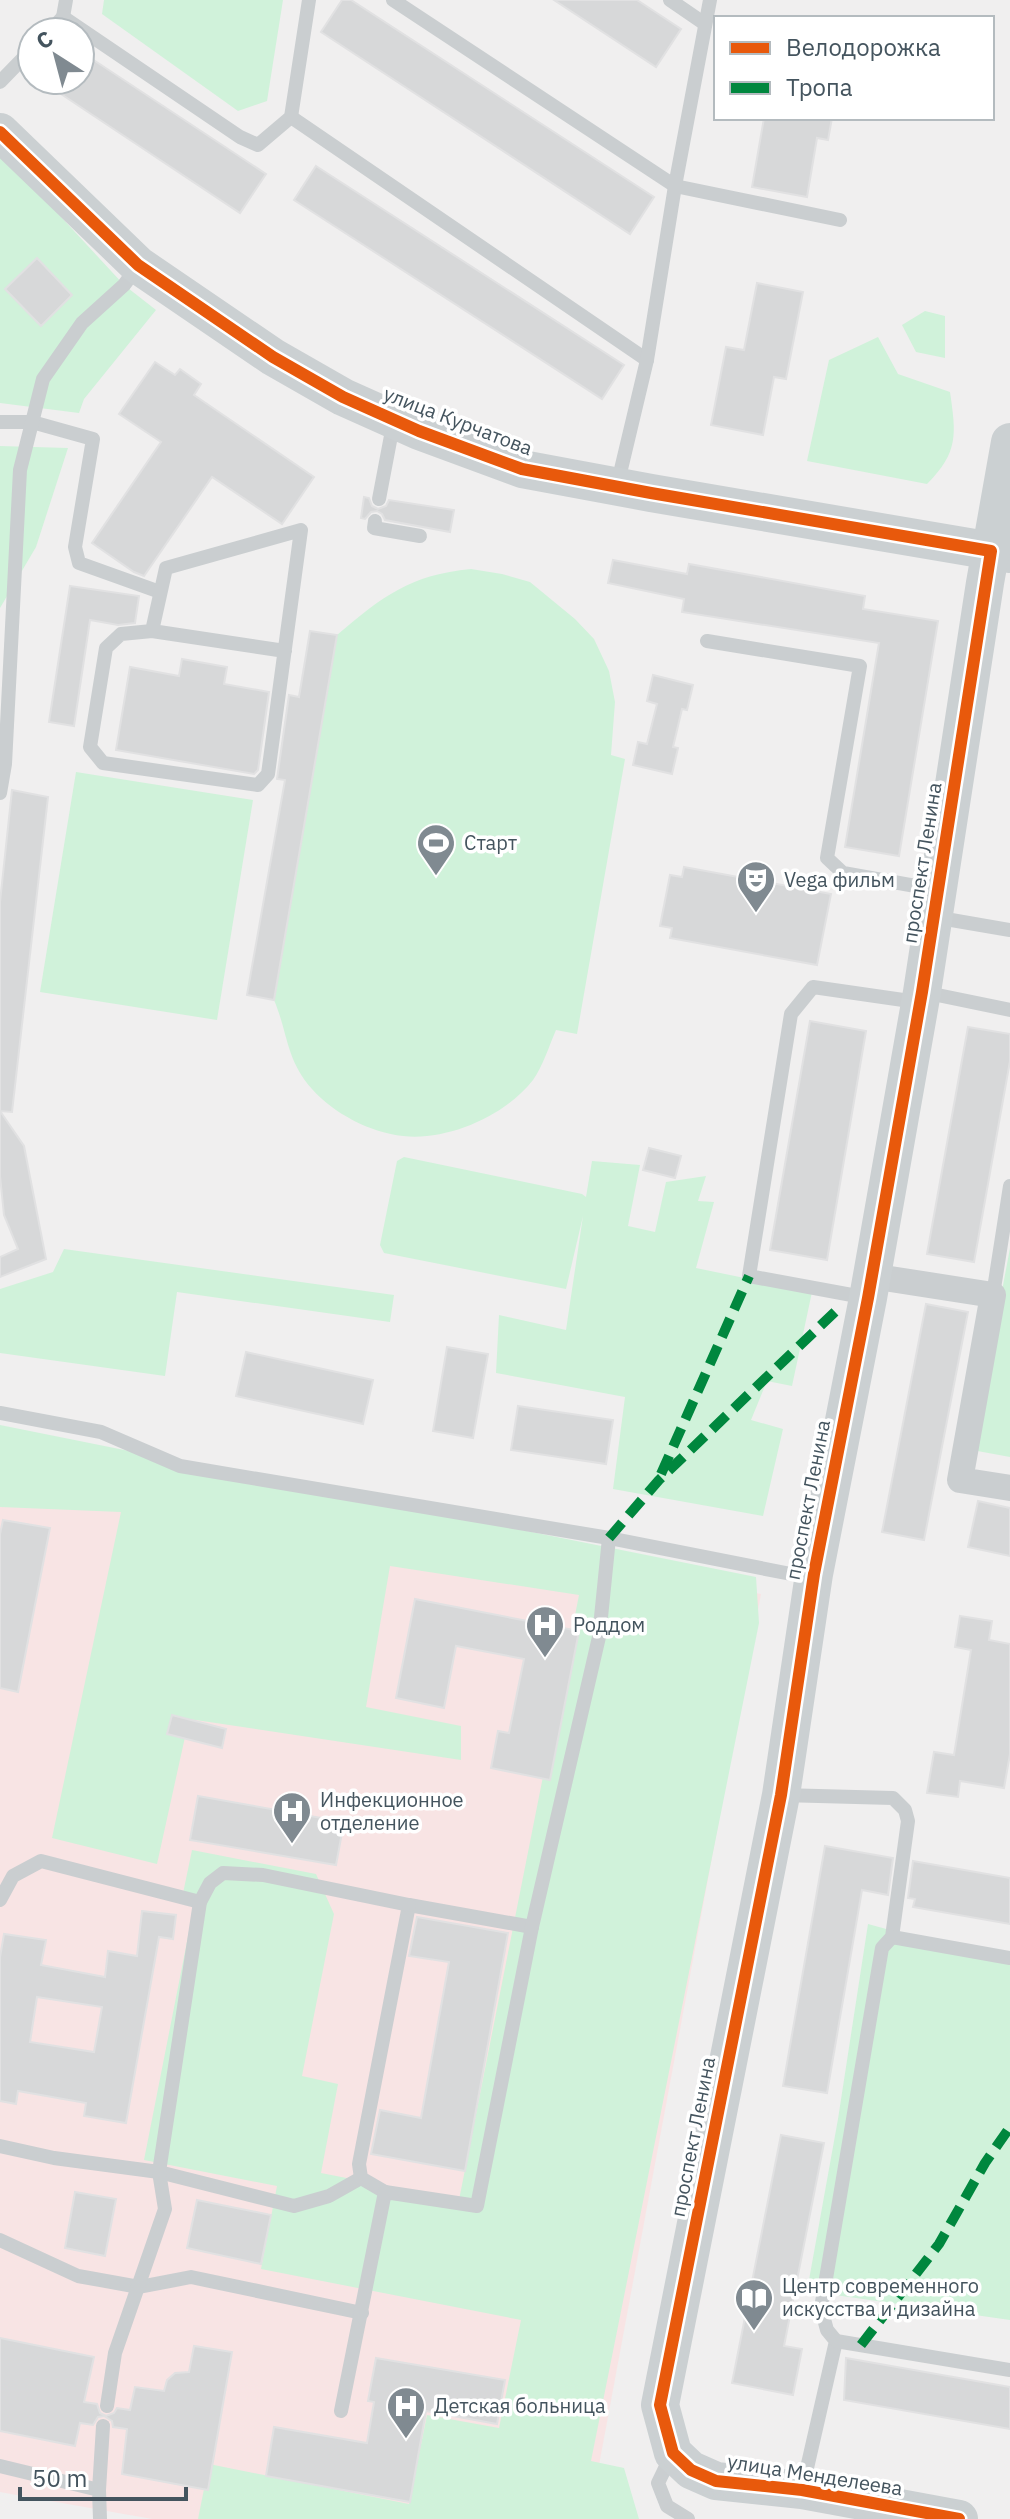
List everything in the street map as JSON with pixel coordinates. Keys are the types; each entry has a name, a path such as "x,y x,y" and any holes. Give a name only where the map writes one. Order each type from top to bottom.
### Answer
{"street":[{"name":"улица Курчатова","path":"0,132 138,265 273,357 343,397 419,431 522,469 1000,553"},
{"name":"проспект Ленина","path":"673,2453 660,2405 781,1795 814,1574 870,1287 1000,553 1010,442"},
{"path":"870,1287 993,1295 960,1480 1010,1488"},
{"name":"улица Менделеева","path":"673,2453 691,2470 716,2481 802,2490 959,2519"}],"lane":[{"path":"96,39 240,137 258,145 291,117 309,0"},
{"path":"393,0 675,186 840,220"},
{"path":"670,0 705,24"},
{"path":"616,487 647,360 675,186 710,0"},
{"path":"0,82 16,66"},
{"path":"291,117 647,360"},
{"path":"0,793 5,764 4,708 20,470 43,379 82,323 124,285 138,265"},
{"path":"379,499 395,420"},
{"path":"0,422 32,422 93,439 75,547 79,563 160,592"},
{"path":"375,521 374,528 420,536"},
{"path":"152,631 166,568 301,530 285,651 268,774 258,785 103,763 90,747 106,648 121,634 152,631 285,651"},
{"path":"707,641 860,666 827,858 843,873 1010,930"},
{"path":"870,1287 749,1276 791,1014 813,987 921,997 1010,1010"},
{"path":"993,1295 1010,1186"},
{"path":"0,1413 101,1432 180,1466 609,1538 791,1574 814,1574"},
{"path":"361,2178 385,2192 477,2206 532,1927 599,1637 609,1538"},
{"path":"781,1795 893,1798 905,1810 908,1821 892,1937 882,1948 821,2308 827,2330 836,2341 1010,2370"},
{"path":"0,1900 13,1876 41,1861 200,1902"},
{"path":"107,2406 115,2353 165,2209 159,2172 200,1902 210,1883 223,1873 263,1875 532,1927"},
{"path":"361,2178 359,2164 409,1905"},
{"path":"892,1937 1010,1958"},
{"path":"0,2146 54,2158 159,2172 294,2206 329,2196 361,2178"},
{"path":"341,2411 385,2192"},
{"path":"0,2240 78,2276 139,2287 191,2277 362,2313"},
{"path":"802,2490 836,2341"},
{"path":"100,2519 103,2426"},
{"path":"673,2453 658,2483 667,2506 688,2519"},
{"path":"0,2466 99,2490"}],"shaded area":[{"path":"0,1460 761,1594 589,2519 152,2519 0,2492"}],"green space":[{"path":"104,0 283,0 267,101 238,111 102,14"},
{"path":"0,151 124,285 156,310 84,399 79,413 0,403"},
{"path":"925,311 945,316 945,358 916,352 902,325"},
{"path":"878,337 898,374 950,392 953,442 945,462 927,484 807,461 829,360"},
{"path":"0,446 68,448 36,547 0,608"},
{"name":"Старт","path":"471,569 530,582 594,639 609,671 615,702 611,755 625,759 577,1034 556,1030 533,1080 507,1105 491,1115 457,1130 420,1137 403,1136 366,1126 342,1114 321,1098 297,1068 274,1000 247,995 311,631 337,635 369,609 414,582"},
{"path":"76,772 253,800 217,1020 40,992"},
{"path":"404,1157 586,1197 592,1161 640,1165 628,1226 655,1232 666,1182 706,1176 698,1201 714,1202 696,1268 812,1292 792,1386 767,1381 751,1420 783,1429 763,1516 613,1489 625,1397 496,1373 499,1315 566,1330 583,1216 566,1289 384,1253 380,1245 397,1161"},
{"path":"1010,1248 1010,1457 972,1450"},
{"path":"64,1249 394,1295 390,1322 177,1292 165,1376 0,1353 0,1289 53,1272"},
{"path":"0,1425 756,1577 759,1623 591,2461 624,2468 639,2519 198,2519 209,2464 409,2504 427,2415 499,2428 521,2320 261,2269 277,2186 144,2160 194,1906 181,1903 192,1850 316,1874 334,1914 302,2076 338,2084 321,2173 459,2200 579,1595 390,1566 366,1707 461,1726 461,1760 189,1719 157,1864 52,1838 121,1512 0,1507"},
{"path":"868,1924 1010,1963 1010,2320 807,2291"}],"building":[{"path":"342,0 351,0 654,197 630,234 321,32"},
{"path":"554,0 637,0 681,29 656,67"},
{"path":"96,62 266,174 240,213 64,96 96,96"},
{"path":"764,120 832,120 828,140 817,138 807,197 752,187"},
{"path":"316,166 624,365 602,399 294,200"},
{"path":"37,258 72,295 41,326 5,289"},
{"path":"757,283 803,292 786,379 774,377 763,435 711,425 726,347 744,350"},
{"path":"155,362 175,375 180,369 201,384 194,395 314,477 282,524 212,477 144,576 92,543 161,442 119,414"},
{"path":"364,497 369,498 372,506 378,509 386,506 389,500 454,510 450,532 385,520 377,511 371,512 365,519 361,518"},
{"path":"613,560 687,574 689,564 865,596 863,609 938,621 899,856 845,847 879,643 682,612 684,599 608,583"},
{"path":"70,586 139,596 135,623 118,625 90,620 74,726 49,722"},
{"path":"310,631 337,635 274,1000 247,995 285,780 277,779 289,695 299,697"},
{"path":"182,659 227,667 224,684 269,692 258,770 254,774 116,750 130,667 179,676"},
{"path":"653,675 693,685 687,710 682,709 673,747 678,748 672,774 633,765 638,742 647,744 657,704 647,701"},
{"path":"12,790 48,797 12,1112 0,1111 0,902"},
{"path":"684,867 831,894 817,965 670,938 672,928 660,926 670,875 682,877"},
{"path":"810,1021 866,1031 827,1260 770,1250"},
{"path":"968,1027 1010,1034 1010,1061 974,1262 927,1254"},
{"path":"0,1111 24,1146 46,1259 0,1277 0,1257 18,1249 4,1215 0,1176"},
{"path":"649,1148 681,1156 675,1178 643,1170"},
{"path":"926,1304 968,1312 924,1540 882,1532"},
{"path":"447,1347 488,1354 473,1438 433,1431"},
{"path":"246,1352 373,1380 363,1424 236,1396"},
{"path":"518,1406 613,1420 606,1464 511,1450"},
{"path":"978,1501 1010,1508 1010,1556 968,1547"},
{"path":"3,1520 50,1528 18,1692 0,1688 0,1534"},
{"path":"415,1599 579,1631 550,1780 491,1768 498,1731 509,1733 524,1659 456,1646 444,1708 396,1698"},
{"path":"960,1616 992,1621 989,1640 1010,1644 1010,1754 1004,1788 960,1781 958,1797 927,1793 934,1752 954,1755 971,1650 955,1647"},
{"path":"172,1715 226,1729 222,1748 167,1734"},
{"path":"198,1796 344,1822 336,1865 190,1840"},
{"path":"825,1846 893,1858 888,1895 862,1890 827,2093 783,2086"},
{"path":"913,1861 1010,1878 1010,1924 913,1907 915,1899 908,1898"},
{"path":"142,1911 176,1915 173,1939 159,1937 126,2123 84,2116 86,2103 18,2091 16,2104 0,2101 0,1957 4,1934 46,1940 41,1965 105,1977 108,1951 137,1956","holes":["37,1997 102,2007 94,2052 30,2042"]},
{"path":"417,1917 508,1933 465,2171 371,2154 380,2110 421,2118 449,1962 409,1956"},
{"path":"781,2135 824,2143 784,2346 802,2349 793,2395 732,2383"},
{"path":"75,2192 116,2199 105,2256 65,2248"},
{"path":"197,2200 271,2215 261,2264 187,2248"},
{"path":"0,2338 94,2357 84,2402 97,2404 100,2413 106,2416 117,2408 130,2410 135,2387 164,2391 167,2380 175,2373 189,2372 194,2346 232,2352 208,2490 122,2474 127,2429 113,2427 112,2421 104,2416 98,2417 93,2425 80,2423 75,2446 0,2431"},
{"path":"376,2358 505,2380 497,2424 426,2411 410,2502 266,2476 274,2427 367,2443 374,2402 368,2401"},
{"path":"846,2358 1010,2387 1010,2429 844,2400"}],"marked path":[{"path":"661,1474 749,1276"},
{"path":"609,1538 659,1480 840,1307"},
{"path":"861,2345 939,2244 985,2163 1010,2127"}],"cycle path":[{"path":"0,132 138,265 273,357 343,397 419,431 522,469 991,551 922,992 868,1298 814,1574 781,1795 660,2405 673,2453 691,2470 716,2481 802,2490 959,2519"}],"place":[{"name":"Старт","path":"436,877"},
{"name":"Vega фильм","path":"756,914"},
{"name":"Роддом","path":"545,1659"},
{"name":"Инфекционное отделение","path":"292,1845"},
{"name":"Центр современного искусства и дизайна","path":"754,2332"},
{"name":"Детская больница","path":"406,2440"}]}
